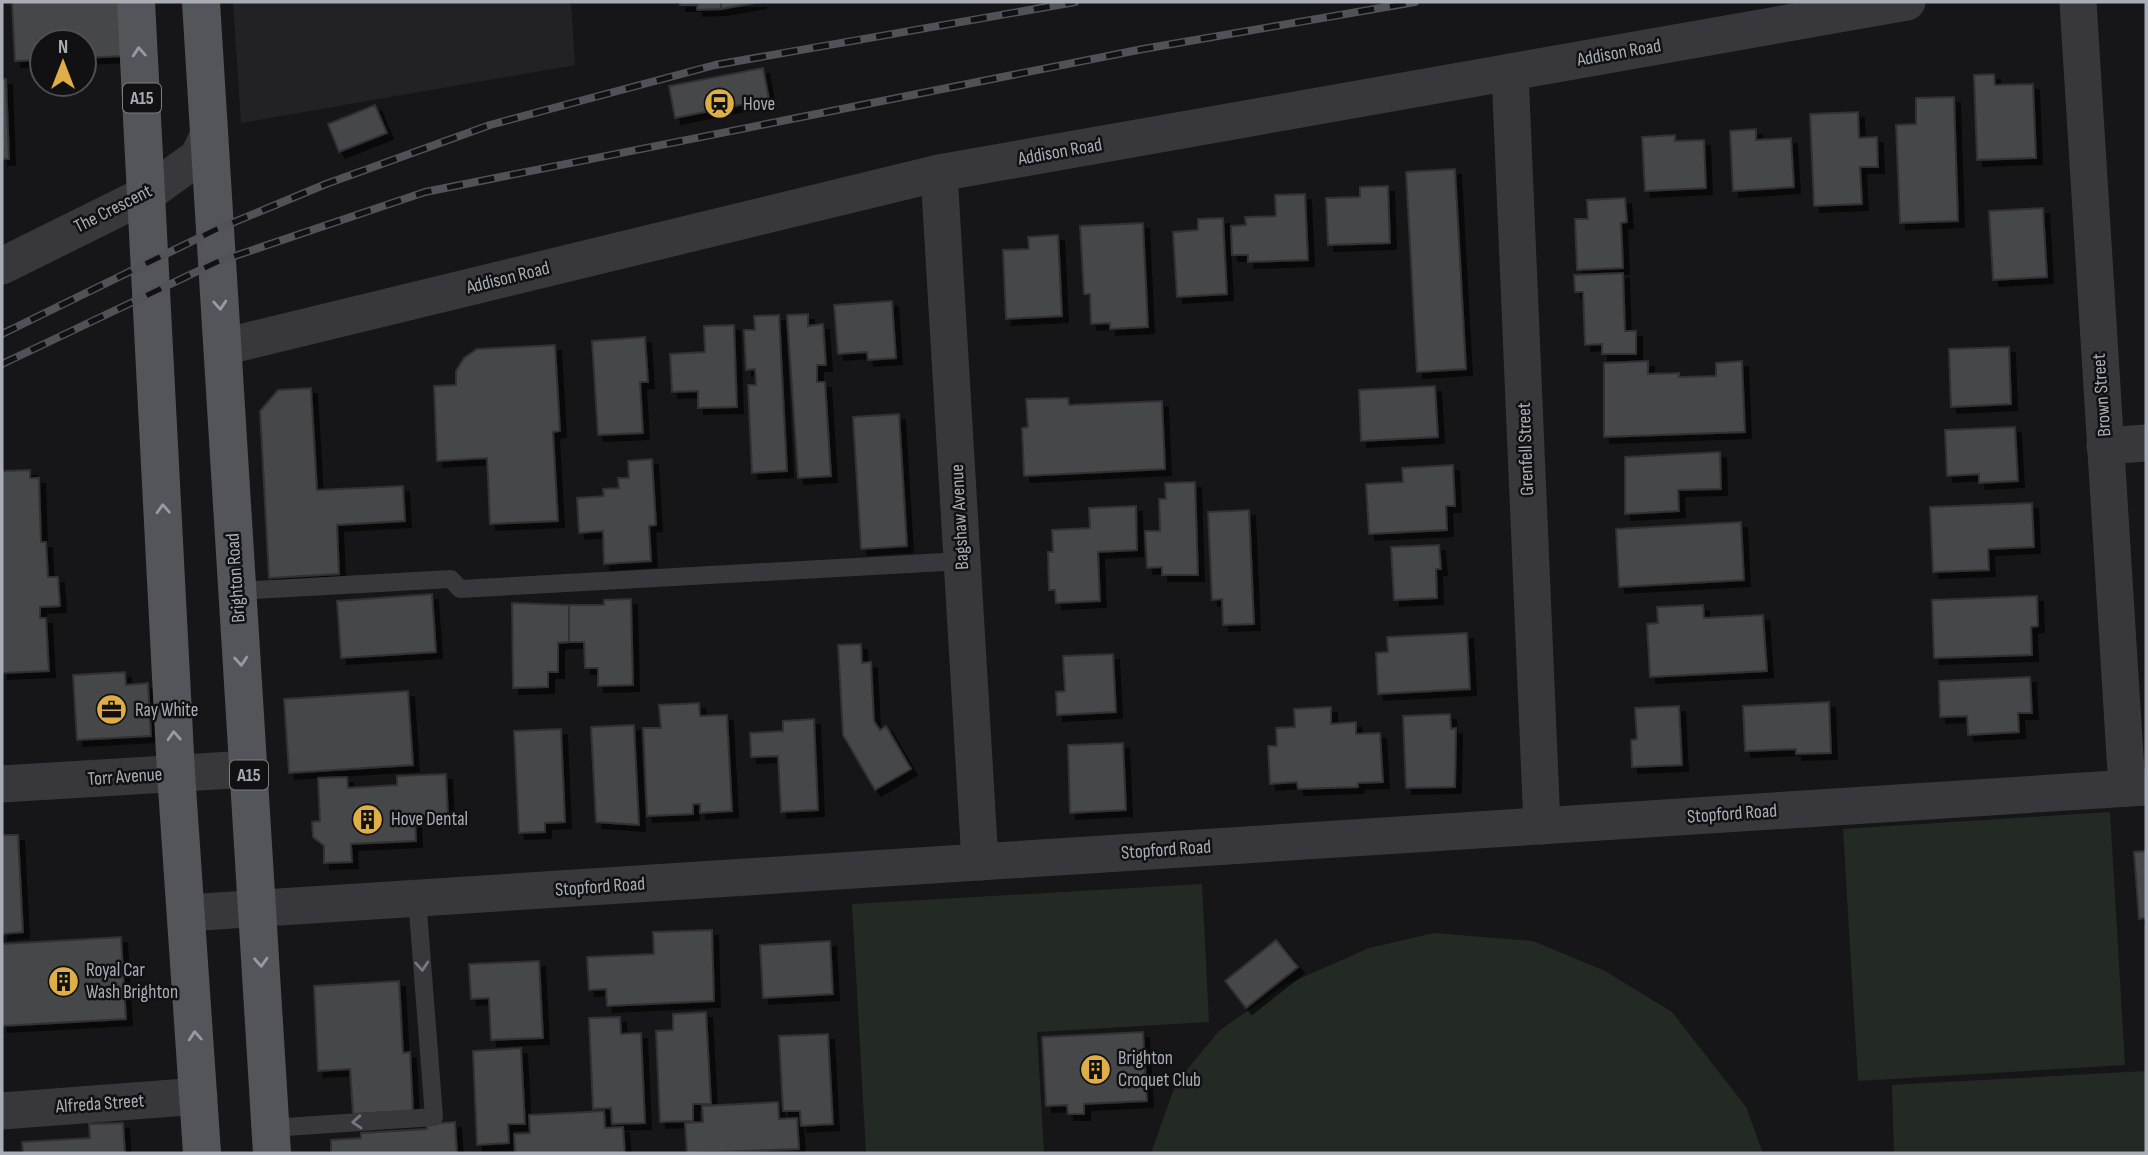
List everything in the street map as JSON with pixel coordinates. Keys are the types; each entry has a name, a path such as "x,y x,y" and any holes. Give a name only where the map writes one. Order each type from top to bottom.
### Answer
{"main road":[{"name":"A15","path":"136,2 176,774 202,1153"},
{"name":"Brighton Road","path":"201,2 272,1141"}],"street":[{"name":"Addison Road","path":"223,347 939,173 1907,2"},
{"name":"Brown Street","path":"2078,2 2105,446 2136,788"},
{"name":"Grenfell Street","path":"1510,72 1542,826"},
{"name":"The Crescent","path":"2,266 147,194 198,157 209,134"},
{"name":"Bagshaw Avenue","path":"939,173 980,862"},
{"path":"2105,446 2146,443"},
{"name":"Torr Avenue","path":"2,784 248,769"},
{"name":"Stopford Road","path":"186,913 2136,788"},
{"name":"Alfreda Street","path":"2,1111 199,1096"}],"lane":[{"path":"237,591 452,579 460,589 962,561"},
{"path":"272,1141 434,1117 417,898"}],"shaded area":[{"path":"233,2 571,2 575,65 241,123"},
{"path":"2110,812 2125,1065 1858,1081 1843,829"},
{"path":"1202,884 1209,1022 1037,1032 1044,1153 866,1153 852,904"},
{"path":"1434,933 1533,941 1605,971 1672,1012 1746,1107 1763,1153 1151,1153 1176,1083 1219,1031 1283,986 1369,948"},
{"path":"2146,1071 2146,1153 1894,1153 1892,1085"}],"building":[{"path":"12,2 119,2 122,56 98,57 98,28 28,28 28,61 15,61"},
{"path":"680,2 721,2 721,9 697,10 697,5 680,5"},
{"path":"721,2 761,2 721,9"},
{"path":"763,68 769,99 675,118 669,86"},
{"path":"1994,74 1995,85 2033,84 2036,158 1977,160 1974,75"},
{"path":"2,79 6,79 9,159 2,159"},
{"path":"1954,97 1958,221 1900,223 1896,125 1916,124 1916,98"},
{"path":"375,105 387,133 339,152 328,124"},
{"path":"1858,112 1859,138 1877,137 1878,167 1860,167 1862,204 1814,206 1810,114"},
{"path":"1756,129 1756,140 1791,138 1794,187 1733,191 1730,131"},
{"path":"1675,135 1675,141 1704,140 1706,188 1645,191 1642,137"},
{"path":"1455,169 1466,369 1417,372 1406,172"},
{"path":"1388,186 1390,243 1328,245 1326,198 1360,197 1360,187"},
{"path":"1305,194 1308,260 1248,262 1248,255 1232,255 1231,226 1246,225 1245,217 1276,216 1275,195"},
{"path":"1625,198 1627,222 1621,223 1623,268 1577,270 1575,219 1588,219 1587,200"},
{"path":"2043,208 2047,277 1993,280 1989,211"},
{"path":"1223,218 1227,294 1177,297 1173,232 1198,230 1198,219"},
{"path":"1143,223 1148,327 1110,329 1110,323 1091,324 1090,294 1084,294 1080,226"},
{"path":"1058,235 1062,316 1006,319 1003,250 1029,249 1028,237"},
{"path":"1623,273 1625,331 1636,331 1636,354 1602,354 1602,344 1585,345 1583,292 1575,292 1574,275"},
{"path":"892,301 896,358 868,360 867,352 838,354 834,305"},
{"path":"808,314 808,326 823,324 826,365 817,365 817,382 825,382 831,476 798,478 787,315"},
{"path":"779,315 787,471 752,473 748,385 756,385 755,369 746,370 744,330 755,330 754,316"},
{"path":"734,325 737,407 698,408 698,391 672,392 670,354 705,352 704,326"},
{"path":"645,337 648,382 640,382 643,433 598,435 592,341"},
{"path":"555,345 560,431 553,432 558,521 490,524 487,458 437,461 434,386 456,385 456,371 464,358 477,349"},
{"path":"2009,347 2011,404 1951,407 1949,349"},
{"path":"1648,361 1648,374 1679,373 1679,377 1716,376 1716,363 1742,361 1745,432 1604,437 1604,363"},
{"path":"1435,386 1438,437 1361,441 1359,390"},
{"path":"311,388 317,490 403,486 405,521 337,525 339,574 269,578 260,411 278,390"},
{"path":"1068,398 1069,405 1162,401 1165,469 1024,476 1022,428 1028,427 1026,399"},
{"path":"899,414 907,546 861,549 853,417"},
{"path":"2015,427 2018,481 1979,483 1979,474 1947,476 1945,430"},
{"path":"1720,452 1721,489 1678,490 1679,511 1625,514 1625,457"},
{"path":"652,459 656,525 649,526 651,561 604,564 603,531 579,533 577,498 604,496 603,489 619,488 618,478 629,478 628,461"},
{"path":"1453,465 1455,506 1446,506 1447,530 1369,534 1366,484 1403,482 1402,468"},
{"path":"30,470 30,478 39,478 41,542 46,542 48,577 58,577 60,606 40,607 40,618 46,618 49,671 2,673 2,471"},
{"path":"1195,482 1198,575 1162,575 1162,567 1147,568 1145,531 1160,531 1159,499 1166,499 1165,483"},
{"path":"2032,503 2034,547 1988,549 1989,570 1933,572 1930,507"},
{"path":"1136,506 1137,550 1098,552 1100,601 1056,603 1055,590 1049,590 1048,552 1053,552 1052,530 1090,528 1089,508"},
{"path":"1249,510 1254,624 1223,625 1222,599 1212,600 1208,512"},
{"path":"1741,522 1744,580 1619,587 1616,529"},
{"path":"1439,545 1441,569 1436,569 1437,598 1394,600 1391,547"},
{"path":"432,594 436,652 341,658 337,601"},
{"path":"2037,596 2038,626 2031,627 2032,655 1934,658 1932,600"},
{"path":"631,599 633,685 598,686 598,668 585,668 584,642 569,642 569,605 604,605 604,600"},
{"path":"512,603 569,605 569,642 558,643 558,672 548,672 548,687 513,688"},
{"path":"1703,605 1704,618 1763,615 1767,671 1650,677 1647,624 1658,623 1657,607"},
{"path":"1467,633 1470,689 1378,694 1376,653 1388,652 1387,637"},
{"path":"861,644 862,663 871,662 874,721 880,730 886,726 911,769 875,790 843,735 838,645"},
{"path":"1113,654 1116,712 1057,715 1056,692 1065,691 1063,656"},
{"name":"Ray White","path":"125,672 126,685 148,683 151,736 77,740 73,675"},
{"path":"2030,677 2032,713 2018,713 2019,732 1968,735 1967,716 1940,717 1939,681"},
{"path":"408,691 413,765 289,773 284,699"},
{"path":"1829,702 1831,753 1796,754 1796,749 1745,751 1743,706"},
{"path":"699,703 700,716 727,715 732,811 700,813 700,804 693,804 693,814 647,816 643,728 661,728 659,705"},
{"path":"1679,706 1682,765 1632,767 1631,740 1637,739 1635,708"},
{"path":"1331,707 1331,724 1356,722 1356,734 1380,733 1383,782 1358,783 1358,787 1298,789 1297,782 1270,784 1268,746 1277,746 1276,728 1295,727 1294,709"},
{"path":"1450,714 1451,729 1456,728 1455,787 1406,788 1403,716"},
{"path":"814,719 818,810 781,812 778,756 751,757 750,733 783,731 783,721"},
{"path":"634,725 639,825 596,822 591,727"},
{"path":"561,729 565,822 545,823 545,832 519,833 514,731"},
{"path":"1123,743 1126,810 1070,813 1068,745"},
{"name":"Hove Dental","path":"446,774 448,815 415,816 416,841 351,844 352,862 324,863 324,846 313,837 312,822 320,821 318,778 347,777 348,788 397,785 397,776"},
{"path":"2,835 18,835 23,932 2,934"},
{"path":"2146,851 2146,918 2139,919 2134,852"},
{"path":"712,930 714,1001 607,1006 606,989 589,990 587,957 654,954 653,932"},
{"name":"Royal Car Wash Brighton","path":"121,937 126,1019 2,1026 2,944"},
{"path":"1276,940 1298,967 1246,1008 1225,981"},
{"path":"830,941 833,994 763,998 760,945"},
{"path":"539,961 543,1038 491,1040 489,998 471,999 469,964"},
{"path":"399,981 403,1053 410,1052 413,1111 353,1114 350,1069 318,1071 314,986"},
{"path":"706,1012 711,1104 693,1104 693,1121 660,1122 656,1031 673,1030 673,1014"},
{"path":"620,1017 621,1034 641,1033 645,1123 612,1124 611,1108 593,1109 589,1018"},
{"name":"Brighton Croquet Club","path":"1143,1032 1147,1101 1084,1104 1084,1114 1068,1114 1067,1105 1046,1106 1042,1037"},
{"path":"828,1034 833,1124 801,1126 800,1111 783,1111 779,1036"},
{"path":"521,1048 525,1124 508,1124 509,1143 477,1145 473,1051"},
{"path":"778,1102 779,1119 797,1118 799,1149 687,1153 685,1123 703,1122 702,1106"},
{"path":"604,1111 605,1128 623,1127 625,1153 515,1153 514,1134 530,1133 529,1115"},
{"path":"455,1122 457,1153 331,1153 331,1140 361,1138 361,1133 427,1129 426,1124"},
{"path":"123,1123 125,1153 23,1153 22,1142 90,1138 89,1124"}],"railway":[{"path":"2,334 215,230 326,184 490,125 715,65 1075,2"},
{"path":"2,364 217,262 425,192 1143,49 1415,2"}],"place":[{"name":"Hove","path":"720,104"},
{"name":"Ray White","path":"112,710"},
{"name":"Hove Dental","path":"368,819"},
{"name":"Royal Car Wash Brighton","path":"63,981"},
{"name":"Brighton Croquet Club","path":"1095,1069"}]}
